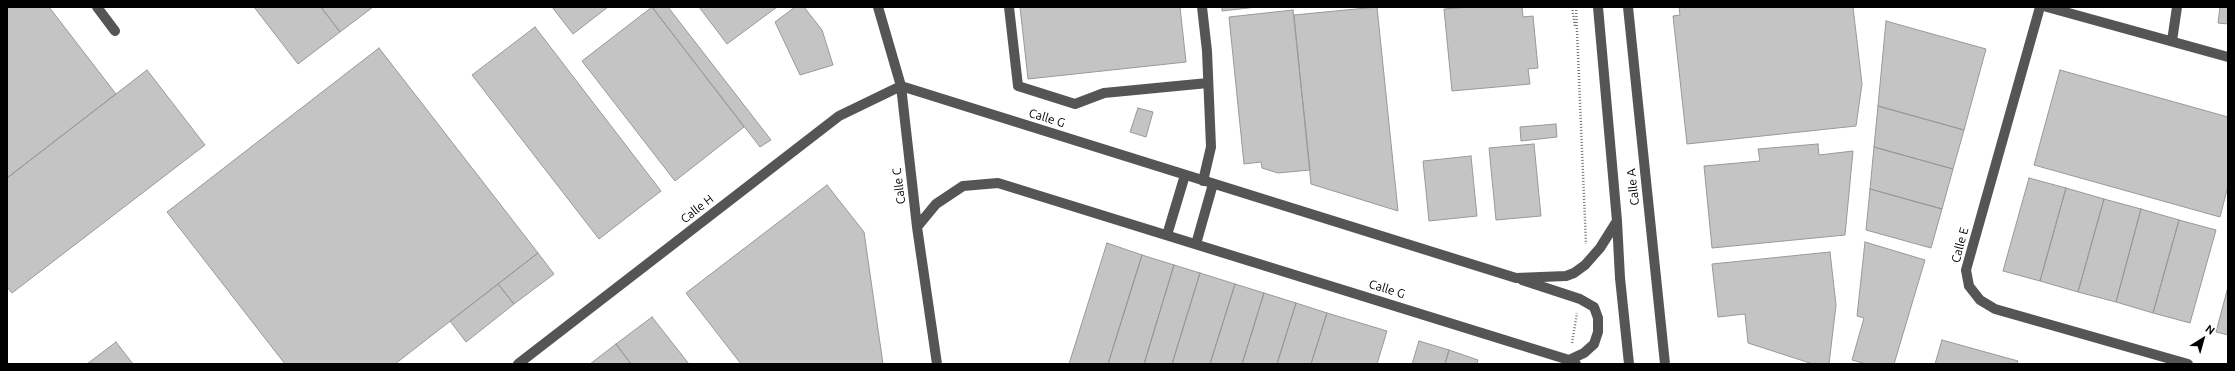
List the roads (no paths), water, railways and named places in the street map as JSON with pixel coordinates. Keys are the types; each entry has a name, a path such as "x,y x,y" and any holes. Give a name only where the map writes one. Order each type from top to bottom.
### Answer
{"street":[{"path":"97,7 115,31"},
{"name":"Calle C","path":"878,7 901,86 917,227 937,364"},
{"path":"1009,7 1018,86 1076,104 1104,93 1208,83"},
{"path":"1202,7 1211,147 1203,180"},
{"name":"Calle A","path":"1598,7 1617,221 1620,278 1629,364"},
{"name":"Calle A","path":"1628,7 1665,364"},
{"path":"1629,26 1635,7"},
{"name":"Calle E","path":"2040,7 1966,270 1969,286 1980,300 1995,309 2188,364"},
{"path":"2047,7 2228,57"},
{"path":"2172,41 2177,7"},
{"name":"Calle G","path":"901,86 1580,299 1594,307 1598,318 1598,332 1594,344 1573,362 998,183 963,186 936,204 917,227"},
{"name":"Calle H","path":"518,364 839,116 901,86"},
{"path":"1168,235 1185,175"},
{"path":"1196,244 1214,184"},
{"name":"Calle G","path":"1516,278 1566,276 1585,265 1600,248 1617,221"}]}
